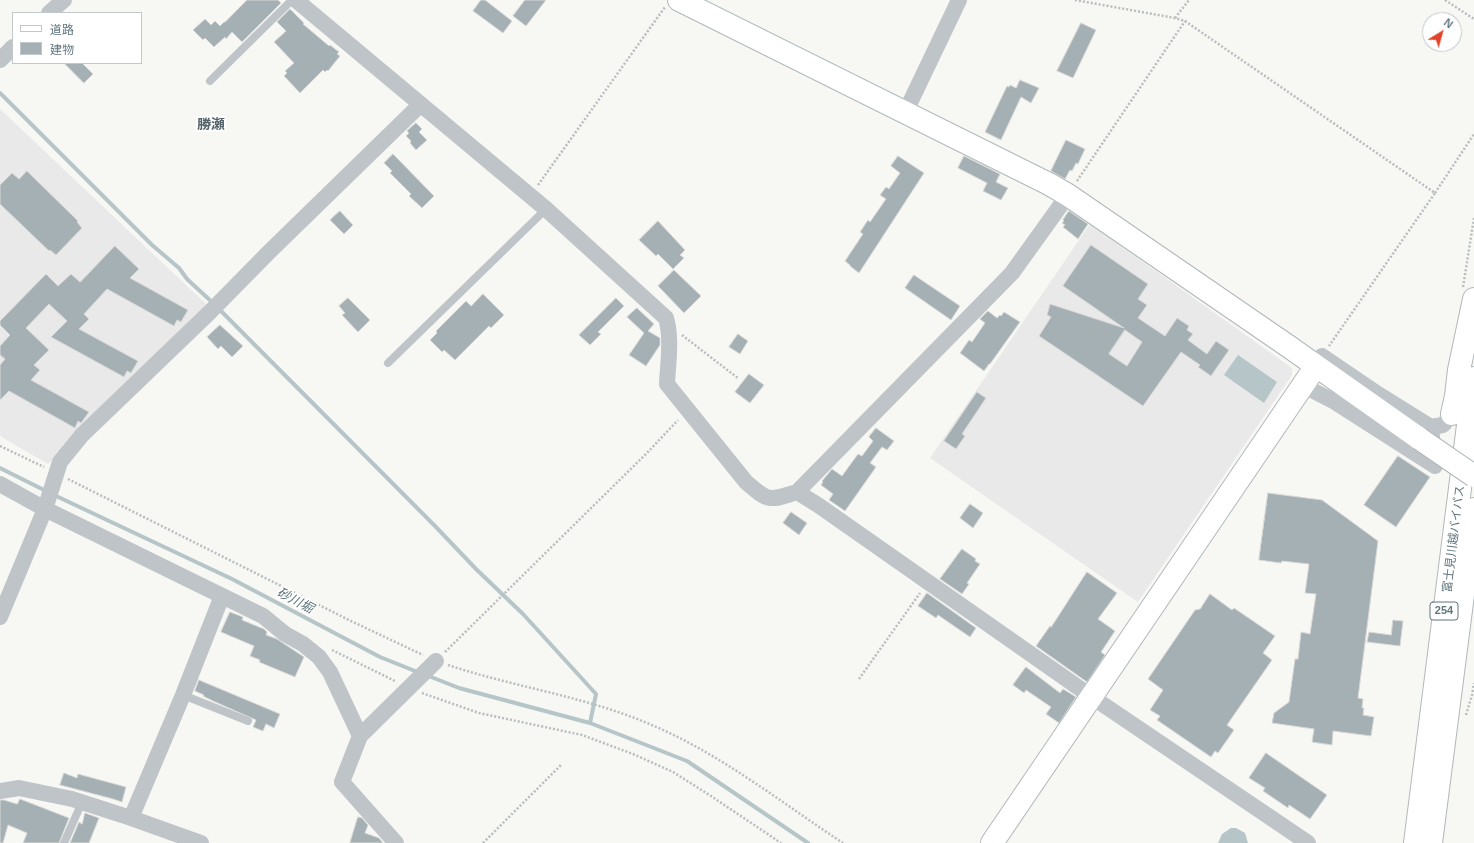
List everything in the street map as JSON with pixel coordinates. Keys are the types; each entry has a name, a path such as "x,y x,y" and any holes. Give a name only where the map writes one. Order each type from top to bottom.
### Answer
{"main road":[{"path":"673,2 906,112 1068,194 1288,346 1319,361 1360,397 1474,476"},
{"path":"1452,414 1459,370 1474,299"},
{"path":"992,843 1304,386 1319,361"},
{"name":"富士見川越バイパス","path":"1415,843 1474,378"},
{"name":"富士見川越バイパス","path":"1432,843 1474,509"},
{"path":"1461,613 1474,592"}],"street":[{"path":"50,12 64,0"},
{"path":"296,0 546,209 666,318 668,324 669,346 667,384 746,482 761,495 769,498 776,499 797,492 1012,274 1068,194"},
{"path":"906,112 959,0"},
{"path":"0,60 12,48"},
{"path":"0,617 45,509 60,462 82,435 210,312 269,252 421,104"},
{"path":"1319,361 1378,394 1431,427 1443,425 1452,414"},
{"path":"1304,386 1335,402 1435,466 1431,427"},
{"path":"0,484 45,509 263,616 285,634 303,644 318,657 330,672 360,736"},
{"path":"797,492 818,505 1092,697 1308,843"},
{"path":"131,818 183,695 222,596"},
{"path":"396,843 342,782 360,736 436,661"},
{"path":"0,790 19,788 82,802 201,843"}],"lane":[{"path":"210,81 292,0"},
{"path":"388,363 546,209"},
{"path":"183,695 248,721"},
{"path":"64,843 82,802"}],"path":[{"path":"1075,0 1185,21 1434,193"},
{"path":"1175,18 1189,0"},
{"path":"1445,0 1474,19"},
{"path":"530,196 673,2"},
{"path":"1068,194 1185,21"},
{"path":"1319,361 1474,134"},
{"path":"668,324 739,379"},
{"path":"436,661 647,453 688,409"},
{"path":"0,446 344,618 436,661 483,677 599,706 653,725 696,746 843,843"},
{"path":"859,679 928,582"},
{"path":"326,647 409,688 479,713 582,735 633,754 673,772 781,843"},
{"path":"483,843 562,764"}],"shaded area":[{"path":"0,109 208,306 48,464 0,436"},
{"path":"1090,224 1292,368 1292,375 1138,602 930,458"},
{"path":"1238,355 1277,382 1264,403 1224,375"},
{"path":"1231,828 1236,828 1245,833 1248,843 1218,843 1222,834"}],"building":[{"path":"247,0 278,0 281,3 242,42 232,32 226,39 225,37 214,47 205,38 203,40 193,30 205,19 211,25 215,21 220,26"},
{"path":"481,0 485,0 512,21 503,33 473,11"},
{"path":"525,0 546,0 526,26 513,16"},
{"path":"290,9 304,23 303,24 329,46 330,45 339,52 337,54 340,56 328,71 327,70 325,72 323,70 300,93 284,76 287,73 285,71 294,63 274,42 286,31 277,22"},
{"path":"1081,23 1096,30 1073,78 1057,71"},
{"path":"65,64 83,64 93,74 84,83"},
{"path":"1020,80 1039,88 1031,103 1021,97 1001,140 985,132 1007,86 1009,87 1010,85 1016,88"},
{"path":"416,123 422,129 419,132 427,140 416,150 406,136 409,133 407,131"},
{"path":"1066,140 1085,149 1078,164 1076,163 1072,171 1070,170 1065,179 1051,171"},
{"path":"393,154 434,196 422,208 409,196 411,194 390,173 392,171 384,163"},
{"path":"898,156 924,173 859,273 845,261 863,234 860,232 868,220 870,222 886,199 880,195 886,187 889,189 900,173 891,166"},
{"path":"964,156 1000,174 996,182 1008,188 1001,200 983,191 987,183 958,168"},
{"path":"27,171 78,221 77,222 82,228 56,255 50,250 49,251 0,204 0,185 12,173 19,179"},
{"path":"340,211 353,225 344,234 330,220"},
{"path":"1069,211 1088,224 1078,239 1063,227 1065,225 1062,223 1064,221 1063,220"},
{"path":"658,221 685,250 680,255 684,258 673,269 658,254 656,256 639,240"},
{"path":"1091,245 1148,284 1138,299 1147,305 1138,318 1165,336 1177,318 1189,326 1187,330 1193,334 1188,340 1207,354 1216,341 1229,350 1211,376 1198,367 1200,365 1181,352 1143,406 1039,336 1051,317 1047,315 1050,304 1124,328 1063,286","holes":["1125,330 1142,342 1127,366 1109,354"]},
{"path":"115,246 139,269 130,278 188,310 181,322 177,320 174,326 107,289 84,314 89,319 79,329 138,361 131,373 127,371 124,377 51,337 67,321 49,304 26,328 49,350 34,365 40,370 31,380 89,412 81,423 78,421 75,428 9,391 0,400 0,365 5,359 0,355 0,346 10,335 0,325 0,321 46,274 58,286 71,274 80,282"},
{"path":"674,270 701,296 684,313 658,286"},
{"path":"914,275 960,306 951,320 905,288"},
{"path":"483,294 504,315 491,328 489,326 455,360 444,350 442,352 430,340 437,333 436,331 466,301 471,306"},
{"path":"348,298 370,320 358,332 342,315 345,313 339,306"},
{"path":"616,298 624,306 598,332 601,334 590,345 579,335"},
{"path":"637,308 654,324 648,331 660,338 660,345 646,366 629,355 644,333 627,317"},
{"path":"988,311 997,318 1004,312 1020,322 984,371 960,353 969,340 972,342 985,323 980,319"},
{"path":"220,325 243,346 232,357 221,346 218,349 207,337"},
{"path":"738,334 748,341 740,354 729,347"},
{"path":"749,374 764,385 750,403 735,392"},
{"path":"977,392 986,398 962,434 965,436 956,449 944,441"},
{"path":"876,428 894,441 887,450 882,447 870,463 876,467 845,511 829,500 833,494 821,485 823,482 822,481 832,469 842,476 858,454 862,456 873,441 869,437"},
{"path":"1398,456 1430,477 1396,527 1364,505"},
{"path":"1268,493 1322,500 1378,541 1358,698 1363,699 1363,715 1374,717 1371,736 1333,731 1332,745 1312,742 1314,729 1272,723 1274,713 1289,702 1295,659 1298,659 1301,632 1310,634 1316,594 1305,593 1309,564 1282,561 1281,563 1259,560"},
{"path":"970,504 983,513 973,528 960,518"},
{"path":"791,512 807,523 799,535 783,523"},
{"path":"962,549 976,559 975,561 980,564 967,583 969,584 962,594 940,579"},
{"path":"1087,572 1117,593 1098,619 1115,631 1101,652 1105,655 1087,682 1036,646 1050,626 1051,627"},
{"path":"927,593 976,628 970,637 938,615 936,618 918,606"},
{"path":"1210,594 1232,610 1234,608 1275,636 1263,653 1272,660 1227,725 1234,730 1218,753 1215,751 1211,757 1157,720 1160,716 1150,710 1163,690 1148,679 1195,610 1200,609"},
{"path":"230,612 243,617 242,620 264,629 267,632 266,635 277,639 304,657 295,677 259,662 260,660 250,656 254,646 221,632"},
{"path":"1393,620 1403,621 1400,646 1367,642 1369,632 1391,635"},
{"path":"1026,667 1060,693 1063,689 1076,697 1059,723 1046,714 1051,707 1026,690 1024,693 1013,685"},
{"path":"199,680 280,714 274,728 266,724 263,731 253,727 256,720 213,701 195,691"},
{"path":"1266,753 1327,795 1310,819 1289,805 1288,808 1263,791 1265,788 1249,778"},
{"path":"64,773 77,778 78,774 126,787 122,802 60,785"},
{"path":"20,799 69,818 59,843 23,843 27,833 8,825 3,843 0,843 0,800 17,804"},
{"path":"85,813 99,818 89,843 70,843 79,822 82,824"},
{"path":"358,817 362,818 368,825 365,833 379,838 383,843 350,843"}],"waterway":[{"path":"0,93 152,245 179,268 187,279 213,303"},
{"path":"218,308 476,569 523,614 596,694 590,723"},
{"name":"砂川堀","path":"0,468 48,492"},
{"name":"砂川堀","path":"54,495 232,579 380,657 420,673"},
{"path":"426,675 459,688 590,723 687,761 808,843"}],"district":[{"name":"勝瀬","path":"211,125"}]}
